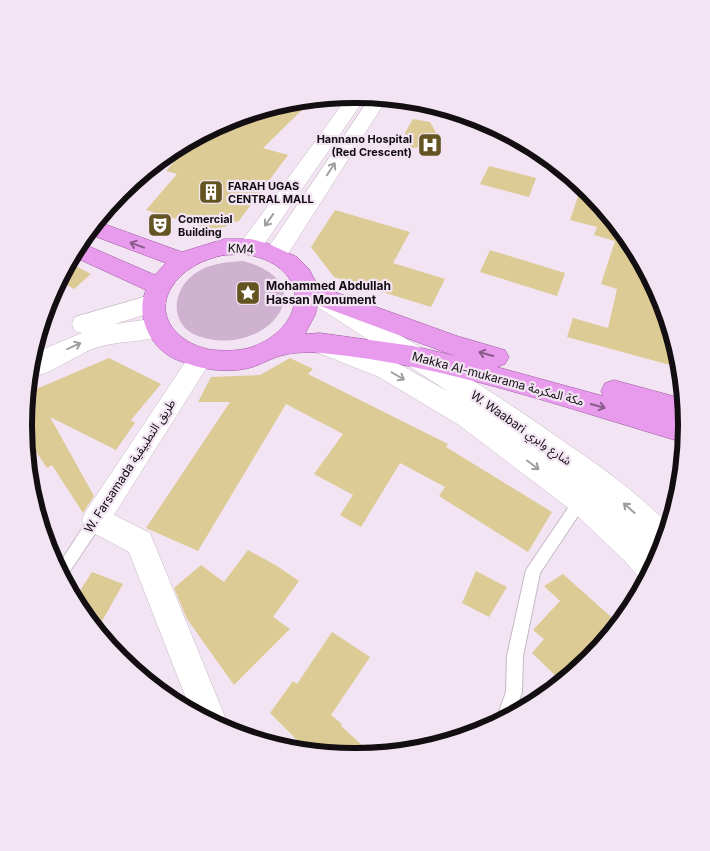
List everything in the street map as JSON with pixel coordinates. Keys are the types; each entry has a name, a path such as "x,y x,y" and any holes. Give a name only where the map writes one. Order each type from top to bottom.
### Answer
{"highway":[{"path":"99,230 183,262"},
{"name":"KM4","path":"156,294 171,272 183,262 207,251 224,247 250,247 276,254 296,268 314,294"},
{"path":"83,253 156,294 153,316 158,328 174,347 200,359 240,360 260,354 277,345 298,326 314,294"},
{"name":"Makka Al-mukarama مكة المكرمة","path":"314,294 453,345 677,409"},
{"name":"Makka Al-mukarama مكة المكرمة","path":"277,345 320,343 413,356 468,369 678,429"}],"main road":[{"path":"250,247 352,103"},
{"path":"276,254 374,104"},
{"path":"44,340 156,294"},
{"name":"W. Waabari شارع وابري","path":"314,294 537,437 660,528"},
{"path":"39,362 81,343 105,335 158,328"},
{"name":"W. Waabari شارع وابري","path":"320,343 388,370 469,417 580,500 644,559"}],"street":[{"name":"W. Farsamada طريق التطبيقية","path":"96,520 200,359"},
{"path":"96,520 140,543 207,712"}],"lane":[{"path":"508,710 514,692 515,656 533,570 580,500"},
{"name":"W. Farsamada طريق التطبيقية","path":"66,567 96,520"},
{"path":"644,559 655,544"}],"shaded area":[{"path":"243,261 268,272 281,285 284,301 278,316 264,329 245,338 223,341 198,336 182,325 178,317 177,308 181,290 186,282 198,271 210,266"}],"building":[{"name":"FARAH UGAS CENTRAL MALL","path":"304,108 263,148 288,155 238,222 233,221 225,227 211,229 146,210 177,174 166,171 181,154 212,136 251,120 292,109"},
{"path":"413,119 430,122 443,145 411,148 405,133"},
{"path":"489,166 536,178 529,197 480,184"},
{"path":"579,193 611,229 623,246 653,302 667,342 671,365 567,337 573,318 608,328 617,289 601,284 615,241 594,235 597,227 570,220"},
{"path":"335,210 410,232 393,263 445,279 431,307 334,277 311,247"},
{"path":"490,250 565,273 557,296 480,272"},
{"path":"75,266 91,274 74,289 66,284"},
{"path":"109,358 161,384 131,420 135,423 116,450 50,417 94,496 83,513 52,465 47,468 33,447 34,390"},
{"path":"290,358 313,369 308,374 448,444 446,447 552,512 528,552 439,496 445,487 400,463 361,527 340,515 353,495 314,474 343,434 286,404 198,551 146,528 230,402 198,402 211,377 260,375"},
{"path":"248,550 299,581 273,617 290,629 234,685 187,619 174,588 201,565 224,582"},
{"path":"476,571 507,587 489,617 462,603"},
{"path":"92,572 123,584 101,624 79,592"},
{"path":"563,574 613,619 583,654 557,677 532,653 544,639 533,630 560,601 544,586"},
{"path":"332,632 370,657 331,715 365,748 334,747 300,743 270,713 293,681 297,684"}],"place":[{"name":"Hannano Hospital (Red Crescent)","path":"430,145"},
{"name":"FARAH UGAS CENTRAL MALL","path":"211,192"},
{"name":"Comercial Building","path":"160,225"},
{"name":"Mohammed Abdullah Hassan Monument","path":"248,293"}]}
